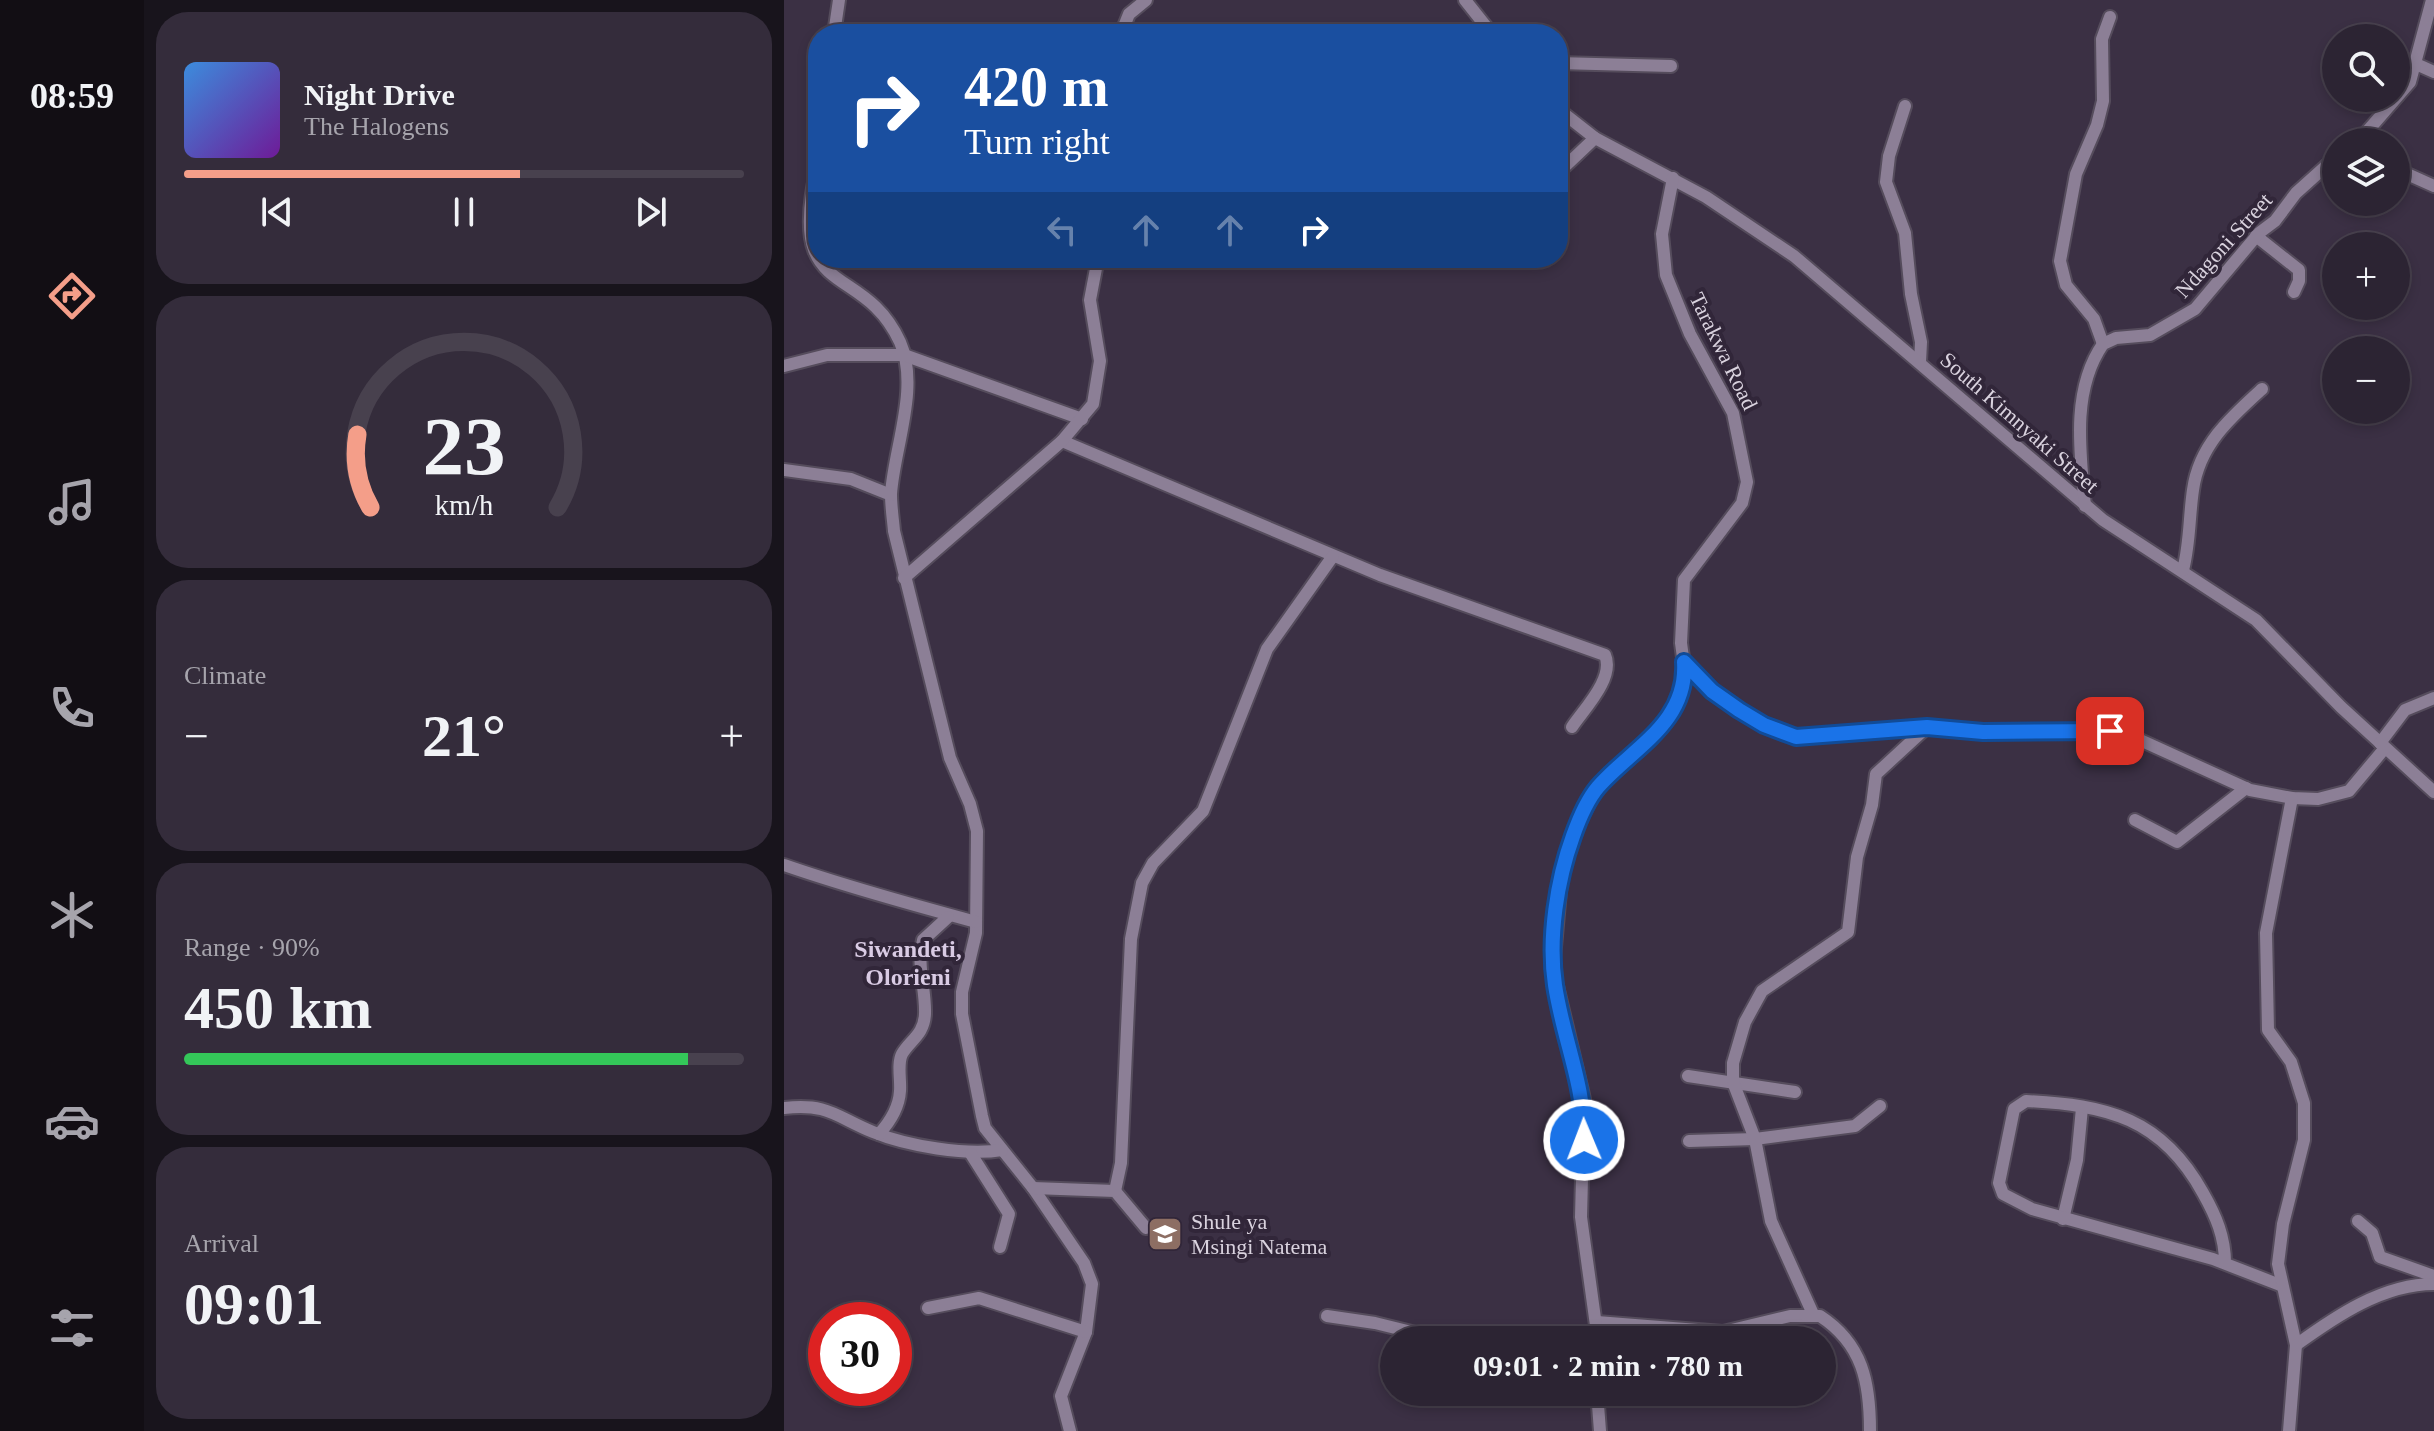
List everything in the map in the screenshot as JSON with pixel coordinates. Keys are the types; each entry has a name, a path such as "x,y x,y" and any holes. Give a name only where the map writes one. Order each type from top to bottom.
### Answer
{"street":[{"path":"835,24 839,0"},
{"path":"1125,24 1129,14 1146,0"},
{"path":"1465,0 1484,24"},
{"path":"2371,128 2404,93 2416,64 2432,0"},
{"path":"2085,506 2081,412 2084,389 2103,344 2094,319 2066,285 2060,261 2076,174 2097,125 2103,101 2102,39 2110,17"},
{"path":"1568,63 1671,66"},
{"path":"2416,64 2434,72"},
{"path":"1905,106 1889,156 1886,182 1905,233 1911,294 1921,342 1920,362"},
{"name":"South Kimnyaki Street","path":"1568,117 1595,138 1673,178 1784,248 2085,506 2123,535 2183,570 2256,620 2434,792"},
{"path":"1568,164 1595,138"},
{"name":"Ndagoni Street","path":"2103,344 2116,338 2150,335 2176,323 2195,309 2256,236 2275,221 2322,167"},
{"path":"2410,175 2434,186"},
{"name":"Tarakwa Road","path":"1597,1326 1581,1217 1584,1099 1553,969 1562,869 1584,810 1596,789 1668,719 1682,684 1684,580 1742,503 1747,482 1733,413 1690,334 1666,275 1662,234 1673,178"},
{"path":"808,197 804,210 808,250"},
{"path":"2256,236 2299,270 2299,281 2294,292"},
{"path":"815,268 878,311 899,340 904,355 906,389 891,495 894,531 950,758 970,804 977,831 976,922 973,951 962,992 963,1028 985,1128 1033,1188 1084,1263 1092,1284 1086,1332 1061,1396 1070,1431"},
{"path":"904,578 1062,441 1093,404 1099,382 1099,345 1090,313 1097,268"},
{"path":"784,366 827,355 904,355 1082,419"},
{"path":"2183,570 2189,543 2192,490 2200,463 2225,422 2262,389"},
{"path":"1062,441 1452,603 1605,655 1607,665 1600,684 1572,727"},
{"path":"784,470 851,479 891,495"},
{"path":"1115,1191 1121,1163 1131,939 1142,883 1153,863 1203,811 1213,793 1262,658 1333,556"},
{"path":"1684,662 1712,691 1739,710 1764,725 1796,737 1927,727 1983,732 2110,731 2140,740 2246,788 2292,798 2318,799 2349,791 2405,710 2434,698"},
{"path":"1813,1314 1771,1221 1755,1139 1733,1082 1733,1063 1738,1042 1762,991 1848,932 1857,857 1872,805 1876,774 1927,727"},
{"path":"2135,820 2177,842 2246,788"},
{"path":"2289,1431 2296,1345 2280,1285 2280,1241 2304,1140 2304,1121 2301,1084 2291,1062 2268,1030 2266,933 2292,798"},
{"path":"784,865 922,906 948,917 976,922"},
{"path":"879,1134 893,1115 900,1094 901,1056 906,1045 920,1036 925,1019 925,993 921,983 923,940 948,917"},
{"path":"1688,1076 1795,1092"},
{"path":"2225,1263 2217,1220 2189,1168 2157,1133 2119,1115 2035,1101 2019,1103 2010,1121 1999,1183 2003,1194 2012,1201 2063,1219 2225,1263 2280,1285"},
{"path":"1689,1141 1755,1139 1855,1126 1880,1106"},
{"path":"784,1108 825,1109 879,1134 971,1154 1002,1150"},
{"path":"2063,1219 2077,1160 2082,1108"},
{"path":"971,1154 1009,1214 1000,1247"},
{"path":"1033,1188 1115,1191 1146,1228"},
{"path":"2358,1221 2372,1233 2380,1257 2434,1276"},
{"path":"2296,1345 2331,1320 2390,1291 2434,1284"},
{"path":"928,1308 979,1298 1086,1332"},
{"path":"1597,1322 1723,1332 1790,1316 1813,1314 1832,1324 1854,1346 1862,1361 1868,1377 1870,1431"},
{"path":"1327,1316 1387,1326"},
{"path":"1598,1406 1600,1431"}],"place":[{"name":"Shule ya Msingi Natema","path":"1165,1234"}],"district":[{"name":"Siwandeti, Olorieni","path":"908,963"}],"route":[{"path":"1584,1140 1584,1099 1555,989 1553,969 1562,869 1574,833 1596,789 1650,739 1673,712 1685,672 1684,662 1712,691 1739,710 1764,725 1796,737 1829,737 1867,730 1927,727 1983,732 2110,731"}]}
